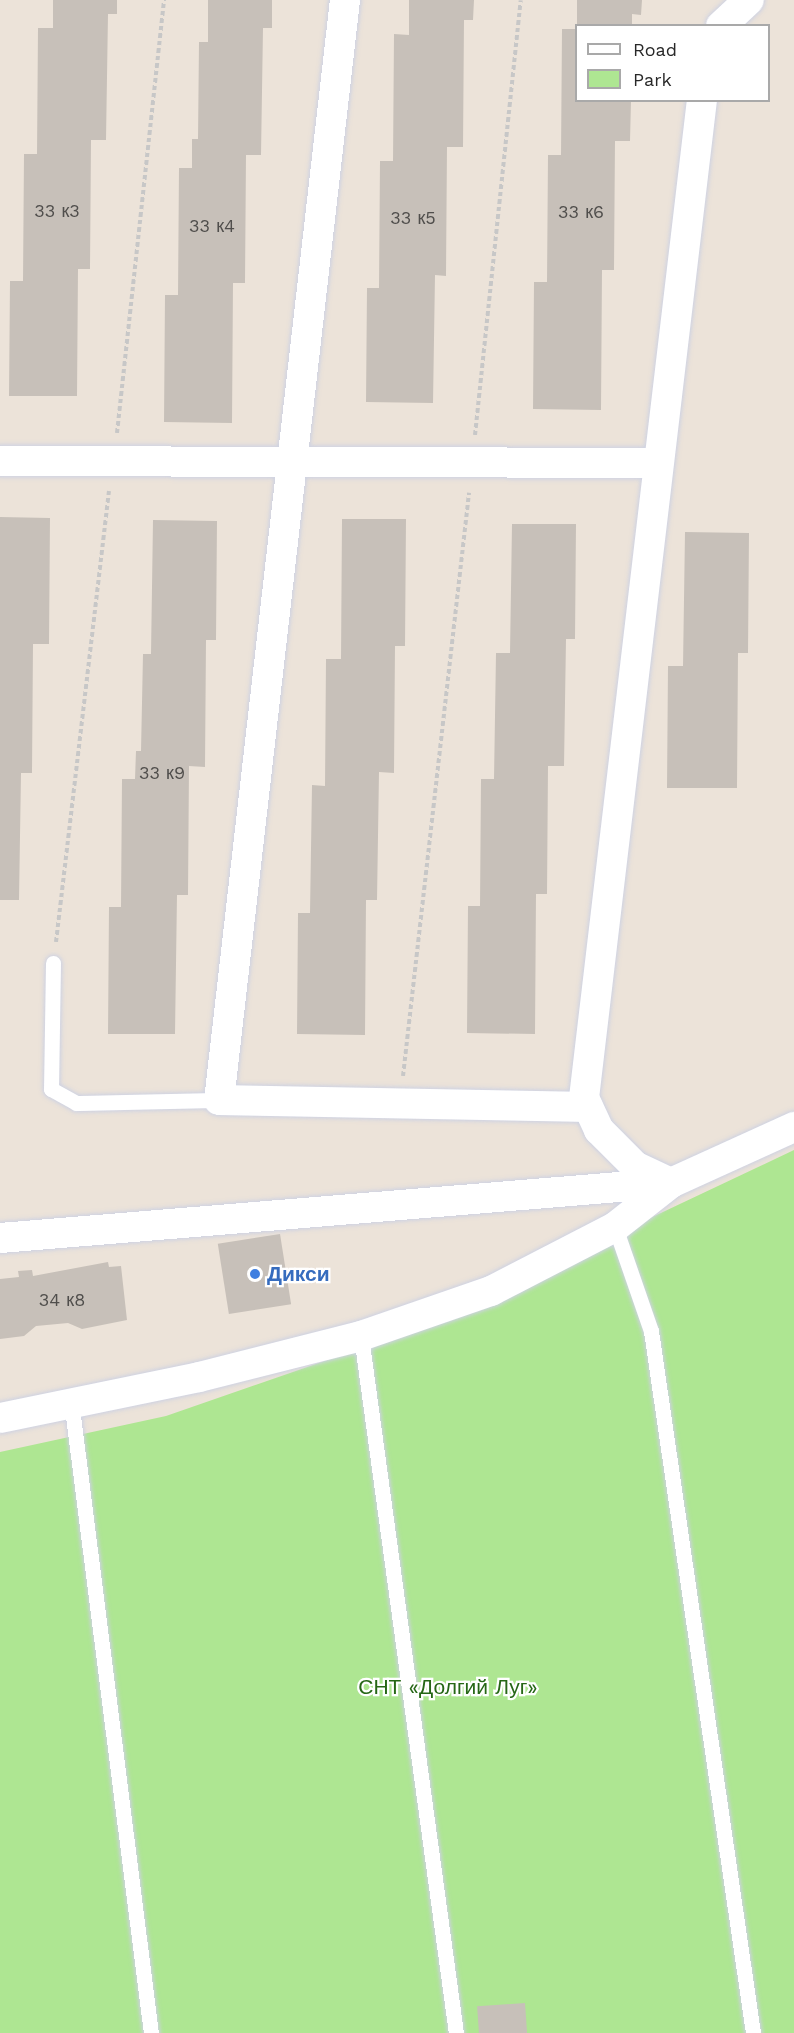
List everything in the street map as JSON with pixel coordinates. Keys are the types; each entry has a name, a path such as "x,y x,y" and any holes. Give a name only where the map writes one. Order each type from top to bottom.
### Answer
{"street":[{"path":"345,0 294,462 219,1100 588,1107"},
{"path":"723,24 749,0"},
{"path":"671,1183 635,1166 599,1130 584,1098 656,463 702,102"},
{"path":"0,461 656,463"},
{"path":"0,1418 71,1400 199,1377 361,1336 491,1291 615,1227 671,1183 794,1127"},
{"path":"0,1238 671,1183"}],"lane":[{"path":"53,963 51,1089 76,1103 219,1100"},
{"path":"615,1227 651,1331 753,2033"},
{"path":"361,1336 456,2033"},
{"path":"71,1400 151,2033"}],"path":[{"path":"400,1103 521,0"}],"green space":[{"name":"СНТ «Долгий Луг»","path":"794,1150 794,2033 0,2033 0,1452 166,1416 520,1293 646,1220"}],"building":[{"path":"53,0 117,0 117,14 108,14 106,140 91,140 90,269 78,269 77,396 9,396 10,281 23,281 24,154 37,154 38,28 53,28"},
{"path":"208,0 272,0 272,28 263,28 261,155 246,155 245,283 233,283 232,423 164,422 165,295 178,295 179,168 192,168 192,139 198,139 199,42 208,42"},
{"path":"409,0 474,0 473,20 464,20 463,147 447,147 446,276 435,275 433,403 366,402 367,288 379,288 380,161 393,161 394,34 409,35"},
{"path":"577,0 642,0 641,15 632,14 632,24 577,24"},
{"path":"562,29 575,29 575,102 631,102 630,141 615,141 614,270 602,270 601,410 533,409 534,282 547,282 548,155 561,155"},
{"path":"0,517 50,518 49,644 33,644 32,773 21,773 19,900 0,900"},
{"path":"342,519 406,519 405,646 395,646 394,773 379,772 377,900 366,900 365,1035 297,1034 298,913 310,913 312,785 325,786 326,659 341,659"},
{"path":"153,520 217,521 216,640 206,640 205,767 189,766 188,895 177,895 175,1034 108,1034 109,907 121,907 122,779 135,779 136,751 141,751 143,654 151,654"},
{"path":"512,524 576,524 575,639 566,639 564,766 548,766 547,894 536,894 535,1034 467,1033 468,906 480,906 481,779 494,779 496,653 510,653"},
{"path":"685,532 749,533 748,653 738,653 737,788 667,788 668,666 683,666"},
{"name":"Дикси","path":"280,1234 291,1304 229,1314 218,1244"},
{"path":"108,1262 109,1267 121,1266 127,1320 82,1329 68,1323 36,1326 24,1336 0,1339 0,1279 19,1277 18,1271 32,1270 33,1276"},
{"path":"525,2003 527,2033 479,2033 477,2006"}],"place":[{"name":"Дикси","path":"255,1274"}]}
